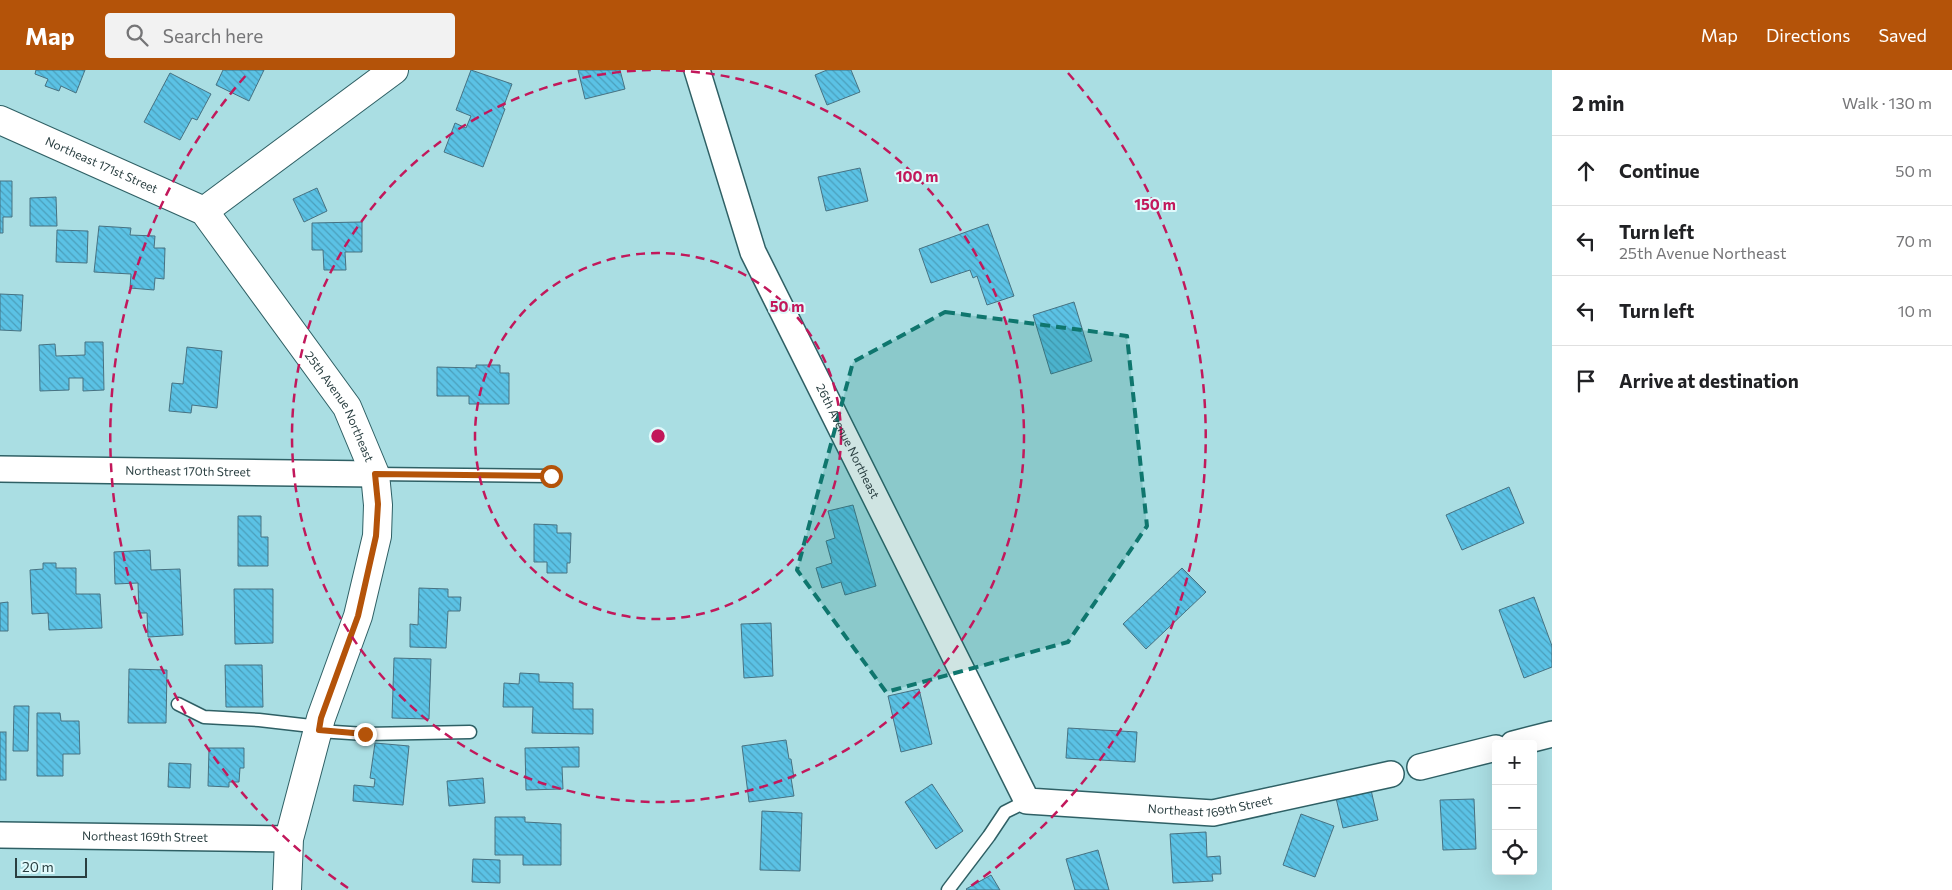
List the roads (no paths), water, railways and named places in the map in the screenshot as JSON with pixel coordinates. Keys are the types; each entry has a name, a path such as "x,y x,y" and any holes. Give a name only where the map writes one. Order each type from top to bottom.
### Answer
{"street":[{"path":"204,211 394,70"},
{"name":"26th Avenue Northeast","path":"697,70 754,252 1027,801"},
{"name":"Northeast 171st Street","path":"0,120 204,211"},
{"name":"25th Avenue Northeast","path":"204,211 348,407 375,474 378,504 376,536 358,616 321,718 289,839 287,890"},
{"name":"Northeast 170th Street","path":"0,469 375,474"},
{"path":"1529,740 1552,734"},
{"path":"1420,767 1492,749"},
{"name":"Northeast 169th Street","path":"1027,801 1213,813 1390,774"},
{"name":"Northeast 169th Street","path":"0,835 289,839"}],"lane":[{"path":"375,474 551,476"},
{"path":"178,704 204,717 259,720 365,734 470,732"},
{"path":"948,890 1005,812 1027,801"}]}
